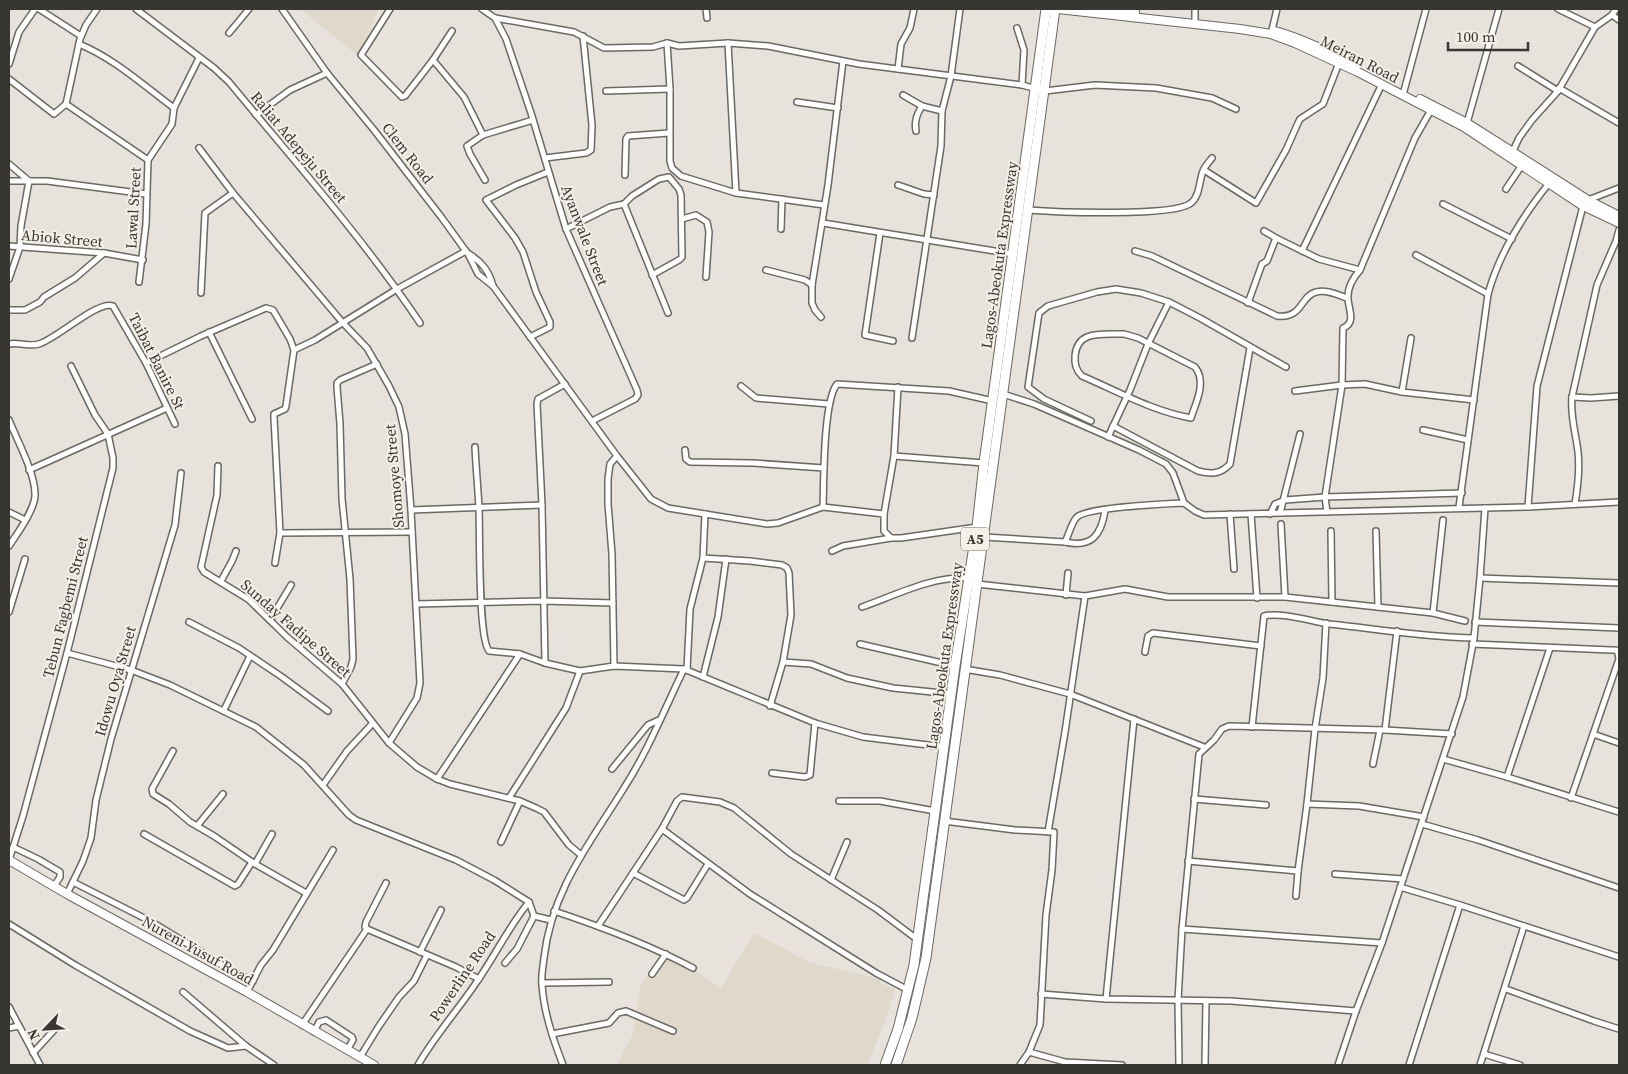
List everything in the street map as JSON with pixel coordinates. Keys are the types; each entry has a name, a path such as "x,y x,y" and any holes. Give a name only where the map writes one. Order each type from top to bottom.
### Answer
{"highway":[{"name":"Lagos-Abeokuta Expressway","path":"885,1065 895,1040 909,990 918,940 952,694 960,667 977,584 1028,210 1046,9"},
{"name":"Lagos-Abeokuta Expressway","path":"897,1065 912,1018 926,958 944,821 969,578 984,463 1013,254 1040,90 1056,9"}],"main road":[{"name":"Meiran Road","path":"1056,9 1272,32"},
{"name":"Meiran Road","path":"1107,9 1250,26 1332,53 1467,123 1513,151 1585,203 1619,223"},
{"name":"Meiran Road","path":"1296,40 1464,127 1551,180"},
{"name":"Meiran Road","path":"1585,203 1619,216"},
{"name":"Nureni Yusuf Road","path":"9,860 374,1065"}],"street":[{"path":"9,64 19,32 37,9 81,36"},
{"path":"9,79 54,114 66,104 81,36 97,9"},
{"name":"Raliat Adepeju Street","path":"139,9 229,82 366,248 420,323"},
{"path":"229,33 249,9"},
{"name":"Clem Road","path":"282,9 327,73 374,130 467,252 478,274 493,286 513,312 530,338 646,494 658,504 668,508 760,524 773,524 823,507"},
{"path":"390,9 361,55 402,97 405,96 434,60 452,31"},
{"name":"Ayanwale Street","path":"482,9 495,18 506,39 566,230 635,383 638,396 635,399 592,421"},
{"path":"706,9 707,18"},
{"path":"898,69 902,44 910,28 914,9"},
{"path":"912,338 941,146 942,110 951,76 960,9"},
{"path":"1195,20 1196,9"},
{"path":"1272,32 1277,9"},
{"path":"1404,91 1426,9"},
{"path":"1467,123 1499,9"},
{"path":"1558,9 1595,27"},
{"path":"1513,151 1519,138 1532,120 1559,90 1595,27 1612,15 1616,9"},
{"path":"1612,15 1619,20"},
{"path":"495,18 574,32 604,48 653,47 668,43 679,46 728,43 768,46 843,61 1022,85 1040,90 1095,85 1156,88 1212,98 1236,109"},
{"path":"1017,28 1024,50 1022,85"},
{"path":"544,158 586,153 591,150 592,125 583,36"},
{"path":"668,43 670,161 675,172 681,176 736,193 824,205"},
{"path":"728,43 736,193"},
{"path":"79,44 121,67 174,108"},
{"name":"Lawal Street","path":"139,282 146,224 148,160 172,124 174,108 198,58"},
{"path":"434,60 464,97 483,135"},
{"path":"821,317 812,303 812,285 823,223 843,61"},
{"path":"1204,170 1256,203 1286,150 1300,119 1323,104 1339,63"},
{"path":"1518,66 1619,123"},
{"path":"256,115 290,90 327,73"},
{"path":"1302,251 1382,84"},
{"path":"606,91 670,89"},
{"path":"903,95 922,106 942,110"},
{"path":"797,102 838,108"},
{"path":"66,104 148,160"},
{"path":"916,131 917,115 922,106"},
{"path":"1327,512 1325,497 1342,385 1343,328 1351,320 1347,298 1352,279 1360,270 1415,138 1430,110"},
{"path":"485,180 467,146 483,135 533,120"},
{"path":"625,175 626,139 628,136 669,133"},
{"name":"Shomoye Street","path":"199,148 342,323 367,348 392,393 403,423 411,510 419,691 389,743"},
{"path":"1028,210 1098,213 1158,210 1186,206 1195,199 1204,170 1212,158"},
{"path":"9,164 29,181"},
{"path":"1506,189 1522,164"},
{"path":"530,338 550,327 550,322 536,292 523,252 515,238 486,200 500,191 548,172"},
{"path":"566,230 610,207 624,204 632,196 659,179 669,178 679,189 682,219 682,257 652,275"},
{"path":"1459,508 1482,324 1488,294 1494,273 1512,240 1526,215 1551,180"},
{"path":"9,181 47,181 146,194"},
{"path":"9,279 20,246 21,226 29,181"},
{"path":"898,185 924,194 934,195"},
{"path":"1528,507 1537,386 1585,203 1619,188"},
{"path":"201,293 205,213 234,193"},
{"path":"781,229 782,199"},
{"path":"624,204 668,313"},
{"path":"1444,204 1512,240"},
{"path":"682,219 696,215 707,222 710,232 706,277"},
{"path":"823,223 1013,254"},
{"path":"1575,504 1579,476 1578,452 1571,409 1572,397 1596,285 1619,230"},
{"path":"1264,231 1326,262 1360,270"},
{"path":"880,233 865,335 893,342"},
{"path":"1248,304 1262,264 1267,260 1276,238"},
{"name":"Abiok Street","path":"9,246 104,253 143,260"},
{"path":"1135,251 1152,256 1248,304 1277,316 1296,312 1313,292 1332,293 1347,298"},
{"path":"294,350 315,340 397,289 467,252 484,266 493,286"},
{"path":"9,310 25,310 40,302 44,297 75,278 104,253"},
{"path":"1416,256 1488,294"},
{"path":"766,270 805,280 812,285"},
{"path":"1091,421 1044,399 1028,387 1038,313 1048,306 1116,289 1141,292 1169,302 1200,318 1286,367"},
{"path":"1108,438 1148,344 1169,302"},
{"name":"Taibat Banire St","path":"9,344 38,344 60,333 74,322 104,305 114,306 146,363 175,424"},
{"path":"146,363 209,332 269,308 273,310 294,350 286,406 285,409 274,414 280,533 275,563"},
{"path":"209,332 252,419"},
{"path":"1112,334 1131,336 1148,344 1191,364 1200,373 1201,386 1191,418 1126,397 1082,376 1078,372 1075,356 1080,342 1090,336 1112,334"},
{"path":"1402,392 1411,338"},
{"path":"1113,426 1198,471 1213,474 1224,470 1230,464 1250,348"},
{"path":"342,684 352,667 353,659 350,579 342,499 337,383 377,364"},
{"name":"Tebun Fagbemi Street","path":"9,860 23,816 67,653 109,485 113,458 108,434 95,414 71,366"},
{"path":"545,663 542,504 537,402 538,399 565,384"},
{"path":"884,514 823,507 824,468 830,404 838,384 950,391 993,401"},
{"path":"1295,391 1365,384 1402,392 1474,400"},
{"path":"741,386 756,398 830,404"},
{"path":"891,538 884,531 884,514 894,456 898,387"},
{"path":"1002,394 1034,404 1139,450 1170,467 1184,503"},
{"path":"1572,397 1619,396"},
{"path":"29,470 167,408"},
{"path":"9,420 29,470 35,494 29,513 9,546"},
{"path":"1423,430 1468,440"},
{"path":"1280,514 1300,434"},
{"path":"475,447 479,507 481,603 486,649 493,652 520,654 545,663 580,671 614,666 686,669 815,724 863,737 944,747"},
{"path":"685,450 686,458 690,462 824,468"},
{"path":"614,666 612,554 608,479 610,464 618,456"},
{"path":"894,456 984,463"},
{"name":"Sunday Fadipe Street","path":"218,466 217,495 201,568 204,572 248,599 287,637 342,684 389,743 417,767 437,779 520,801 544,812 569,845 581,855"},
{"name":"Idowu Oya Street","path":"67,894 91,838 96,800 111,740 175,525 181,473"},
{"path":"1270,514 1275,504 1285,500 1462,493"},
{"path":"1065,542 1076,518 1082,514 1149,505 1184,503 1204,515 1528,507 1619,502"},
{"path":"411,510 542,504"},
{"path":"1338,1065 1382,943 1463,697 1474,638 1485,508"},
{"path":"984,537 1080,544 1091,540 1097,535 1101,528 1105,510"},
{"path":"9,512 25,520"},
{"path":"563,1065 545,1010 542,983 545,950 551,920 557,900 581,855 628,782 686,669 690,609 703,558 705,514"},
{"path":"1230,514 1234,569"},
{"path":"1251,514 1257,598"},
{"path":"1433,613 1443,520"},
{"path":"1281,524 1285,597"},
{"path":"832,551 843,546 891,538 977,527"},
{"path":"1331,531 1332,602"},
{"path":"280,533 412,532"},
{"path":"1376,532 1378,607"},
{"path":"221,581 236,551"},
{"path":"703,558 782,565 787,568 789,573 791,615 783,662 770,706"},
{"path":"9,612 25,559"},
{"path":"703,677 718,617 726,559"},
{"path":"1066,595 1068,573"},
{"path":"862,607 940,580 954,577 969,578"},
{"path":"1480,578 1619,583"},
{"path":"977,584 1085,596 1125,589 1168,597 1285,597 1433,613 1465,620"},
{"path":"270,620 291,585"},
{"path":"1048,832 1085,596"},
{"path":"416,604 544,601 613,603"},
{"path":"1252,727 1264,616 1306,619 1448,637 1474,638"},
{"path":"190,622 239,648 282,677 328,712"},
{"path":"1475,622 1619,628"},
{"path":"1296,896 1315,729 1323,678 1326,623"},
{"path":"1373,764 1382,730 1397,631"},
{"path":"1145,652 1148,636 1153,633 1261,646"},
{"path":"860,644 1000,675 1070,694 1204,747"},
{"path":"1472,644 1616,650 1618,653 1617,674 1593,734 1571,798"},
{"path":"1508,777 1550,648"},
{"path":"67,653 131,670 170,685 224,710 262,731 304,765 349,815 356,820 456,860 494,880 529,902 534,916 517,949 505,962"},
{"path":"437,779 520,654"},
{"path":"224,710 250,656"},
{"path":"783,662 811,664 857,681 894,688 952,694"},
{"path":"509,798 566,708 580,671"},
{"path":"1106,1000 1134,719"},
{"path":"612,769 648,725 659,720"},
{"path":"323,784 347,751 372,724"},
{"path":"772,773 805,777 810,775 815,724"},
{"path":"1179,1065 1178,1000 1182,928 1198,758 1204,747 1214,740 1225,727 1382,730 1452,734"},
{"path":"1593,734 1619,743"},
{"path":"173,751 152,789 153,794 253,863 306,893"},
{"path":"1443,759 1508,777 1619,812"},
{"path":"197,826 223,794"},
{"path":"598,926 662,829 679,798 720,802 734,808 786,851 878,910 918,940"},
{"path":"1194,799 1266,805"},
{"path":"501,842 520,801"},
{"path":"839,801 880,801 936,811"},
{"path":"1307,804 1359,806 1424,817"},
{"path":"944,821 1016,830 1054,832 1052,870 1046,915 1040,1025 1029,1052 1020,1065"},
{"path":"1422,824 1478,840 1619,888"},
{"path":"662,829 750,894 876,973 909,990"},
{"path":"144,834 235,886 272,834"},
{"path":"831,880 847,842"},
{"path":"13,847 60,872 60,877 54,886"},
{"path":"247,992 333,850"},
{"path":"1188,861 1298,870"},
{"path":"633,873 684,900 708,864"},
{"path":"1335,874 1403,879"},
{"path":"73,882 150,921 227,968 253,981"},
{"path":"302,1025 367,929 365,927 366,922 386,883"},
{"path":"1400,887 1619,958"},
{"name":"Powerline Road","path":"418,1065 426,1050 479,979 511,925 529,902"},
{"path":"1410,1065 1460,905"},
{"path":"420,952 441,910"},
{"path":"554,911 598,926 666,954 693,968"},
{"path":"534,916 551,920"},
{"path":"9,924 75,965 190,1030 228,1048 246,1046"},
{"path":"1480,1065 1506,989 1524,926"},
{"path":"1182,928 1382,943"},
{"path":"367,929 479,979"},
{"path":"652,974 666,954"},
{"path":"360,1057 378,1026 399,997 414,981 428,955"},
{"path":"542,983 608,982"},
{"path":"1506,989 1594,1021 1619,1028"},
{"path":"183,992 246,1046 274,1065"},
{"path":"1041,994 1106,1000 1231,1001 1356,1011"},
{"path":"1205,1065 1206,1001"},
{"path":"9,1007 40,1065"},
{"path":"552,1034 610,1023 618,1013 626,1011 673,1031"},
{"path":"314,1032 319,1022 326,1020 352,1037 347,1050"},
{"path":"9,1028 19,1026"},
{"path":"33,1053 55,1029"},
{"path":"1029,1052 1065,1062 1122,1065"},
{"path":"1484,1054 1520,1065"}],"shaded area":[{"path":"300,9 378,9 360,57"},
{"path":"754,933 811,963 881,979 880,983 895,989 883,1027 867,1065 617,1065 633,1034 641,984 667,951 721,988"}]}
